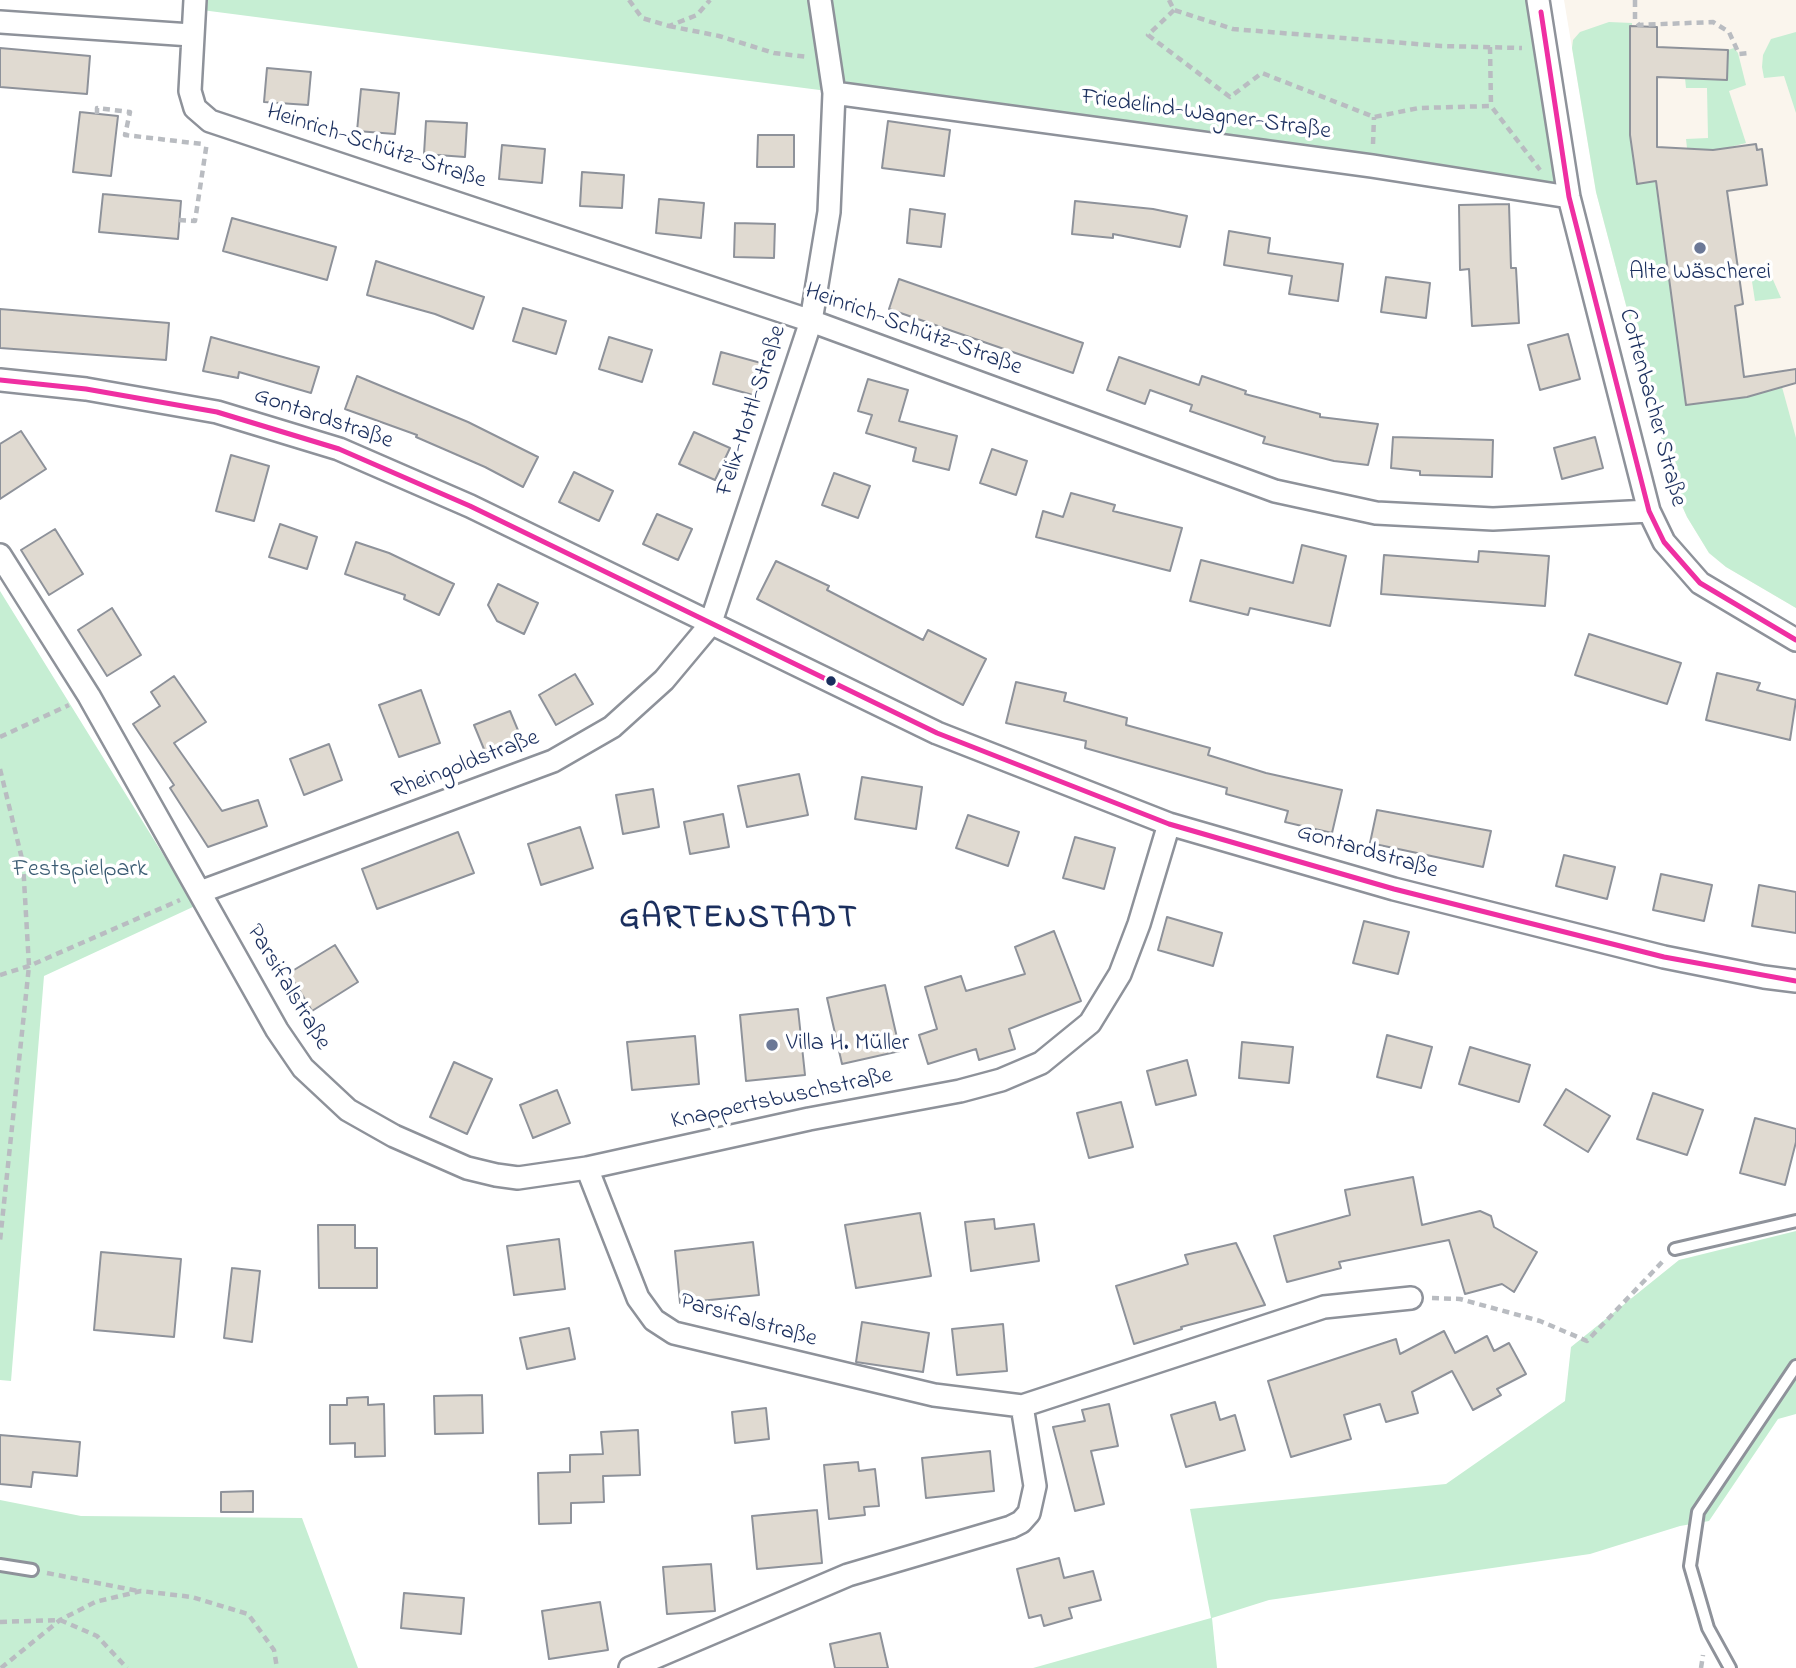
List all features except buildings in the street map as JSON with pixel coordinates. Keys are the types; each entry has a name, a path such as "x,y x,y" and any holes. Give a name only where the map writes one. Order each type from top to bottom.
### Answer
{"street":[{"path":"195,0 190,90 195,108 210,121"},
{"name":"Felix-Mottl-Straße","path":"710,625 811,321 829,212 834,93 820,0"},
{"name":"Cottenbacher Straße","path":"1538,0 1565,196 1649,511 1664,542 1700,583 1796,640"},
{"path":"0,22 191,35"},
{"name":"Friedelind-Wagner-Straße","path":"834,93 1373,166 1565,196"},
{"name":"Heinrich-Schütz-Straße","path":"210,121 811,321 1275,491 1376,513 1493,519 1649,511"},
{"name":"Gontardstraße","path":"0,380 86,389 217,412 339,449 470,506 710,625 937,733 1169,824 1394,890 1664,957 1796,981"},
{"name":"Parsifalstraße","path":"0,555 89,696 290,1052 325,1091 348,1110 394,1136 440,1157 496,1175 518,1178 587,1168 638,1298 654,1320 674,1333 934,1395 1022,1406 1324,1307 1412,1298"},
{"name":"Rheingoldstraße","path":"200,892 553,761 612,727 664,680 710,625"},
{"name":"Knappertsbuschstraße","path":"587,1168 809,1119 960,1091 1001,1080 1041,1063 1090,1023 1120,974 1139,923 1169,824"},
{"path":"630,1668 848,1575 1021,1522 1030,1513 1035,1486 1022,1406"}],"lane":[{"path":"1675,1248 1796,1221"},
{"path":"1730,1668 1707,1628 1690,1566 1698,1512 1796,1366"},
{"path":"0,1565 32,1570"}],"path":[{"path":"629,0 642,18 669,26 719,36 774,53 829,59"},
{"path":"669,26 697,15 710,0"},
{"path":"1169,0 1174,10 1233,30 1490,47 1545,48"},
{"path":"1635,0 1635,20 1639,25 1713,22 1729,32 1740,54 1749,53"},
{"path":"1174,10 1148,35 1230,97 1262,73 1374,117 1419,108 1491,106"},
{"path":"1490,47 1491,106 1565,196"},
{"path":"97,114 97,108 130,112 125,135 207,144"},
{"path":"179,220 194,221 210,121"},
{"path":"0,737 89,696"},
{"path":"0,769 23,863 29,966 0,1241"},
{"path":"0,975 29,966 200,892"},
{"path":"1412,1298 1460,1299 1540,1321 1587,1341 1675,1248"},
{"path":"32,1570 141,1591 192,1597 248,1614 274,1650 277,1668"},
{"path":"1,1668 60,1620 95,1602 141,1591"},
{"path":"0,1622 60,1620 97,1636 127,1668"}],"shaded area":[{"path":"1564,0 1796,0 1796,608 1726,567 1709,553 1687,517 1675,490 1596,192"}],"green space":[{"path":"195,0 1537,0 1569,196 835,92 194,9"},
{"path":"1609,22 1632,23 1630,142 1657,143 1651,150 1686,405 1747,397 1782,387 1796,438 1796,608 1726,567 1709,553 1687,517 1675,490 1596,192 1572,48 1573,40 1580,32"},
{"path":"1796,32 1796,113 1784,76 1764,78 1762,67 1763,55 1771,39"},
{"path":"1734,48 1738,53 1746,85 1729,91 1746,143 1722,149 1701,166 1699,149 1687,148 1686,139 1708,138 1707,88 1686,88 1685,78 1726,80 1728,50"},
{"path":"1770,273 1781,298 1755,301 1751,275"},
{"name":"Festspielpark","path":"0,591 195,906 44,976 11,1381 0,1380"},
{"path":"1796,1231 1796,1414 1778,1419 1709,1521 1680,1526 1590,1554 1269,1600 1212,1618 1217,1668 1033,1668 1211,1618 1190,1509 1446,1484 1565,1401 1571,1347 1679,1260"},
{"path":"0,1500 81,1516 302,1518 358,1668 0,1668"}],"transit line":[{"path":"1541,12 1569,197 1649,511 1664,542 1700,583 1796,640"},
{"path":"0,380 86,389 217,412 339,449 470,506 937,733 1169,824 1394,889 1664,957 1796,981"}],"place":[{"name":"Alte Wäscherei","path":"1700,248"},
{"name":"Villa H. Müller","path":"772,1045"}],"district":[{"name":"GARTENSTADT","path":"739,921"}]}
